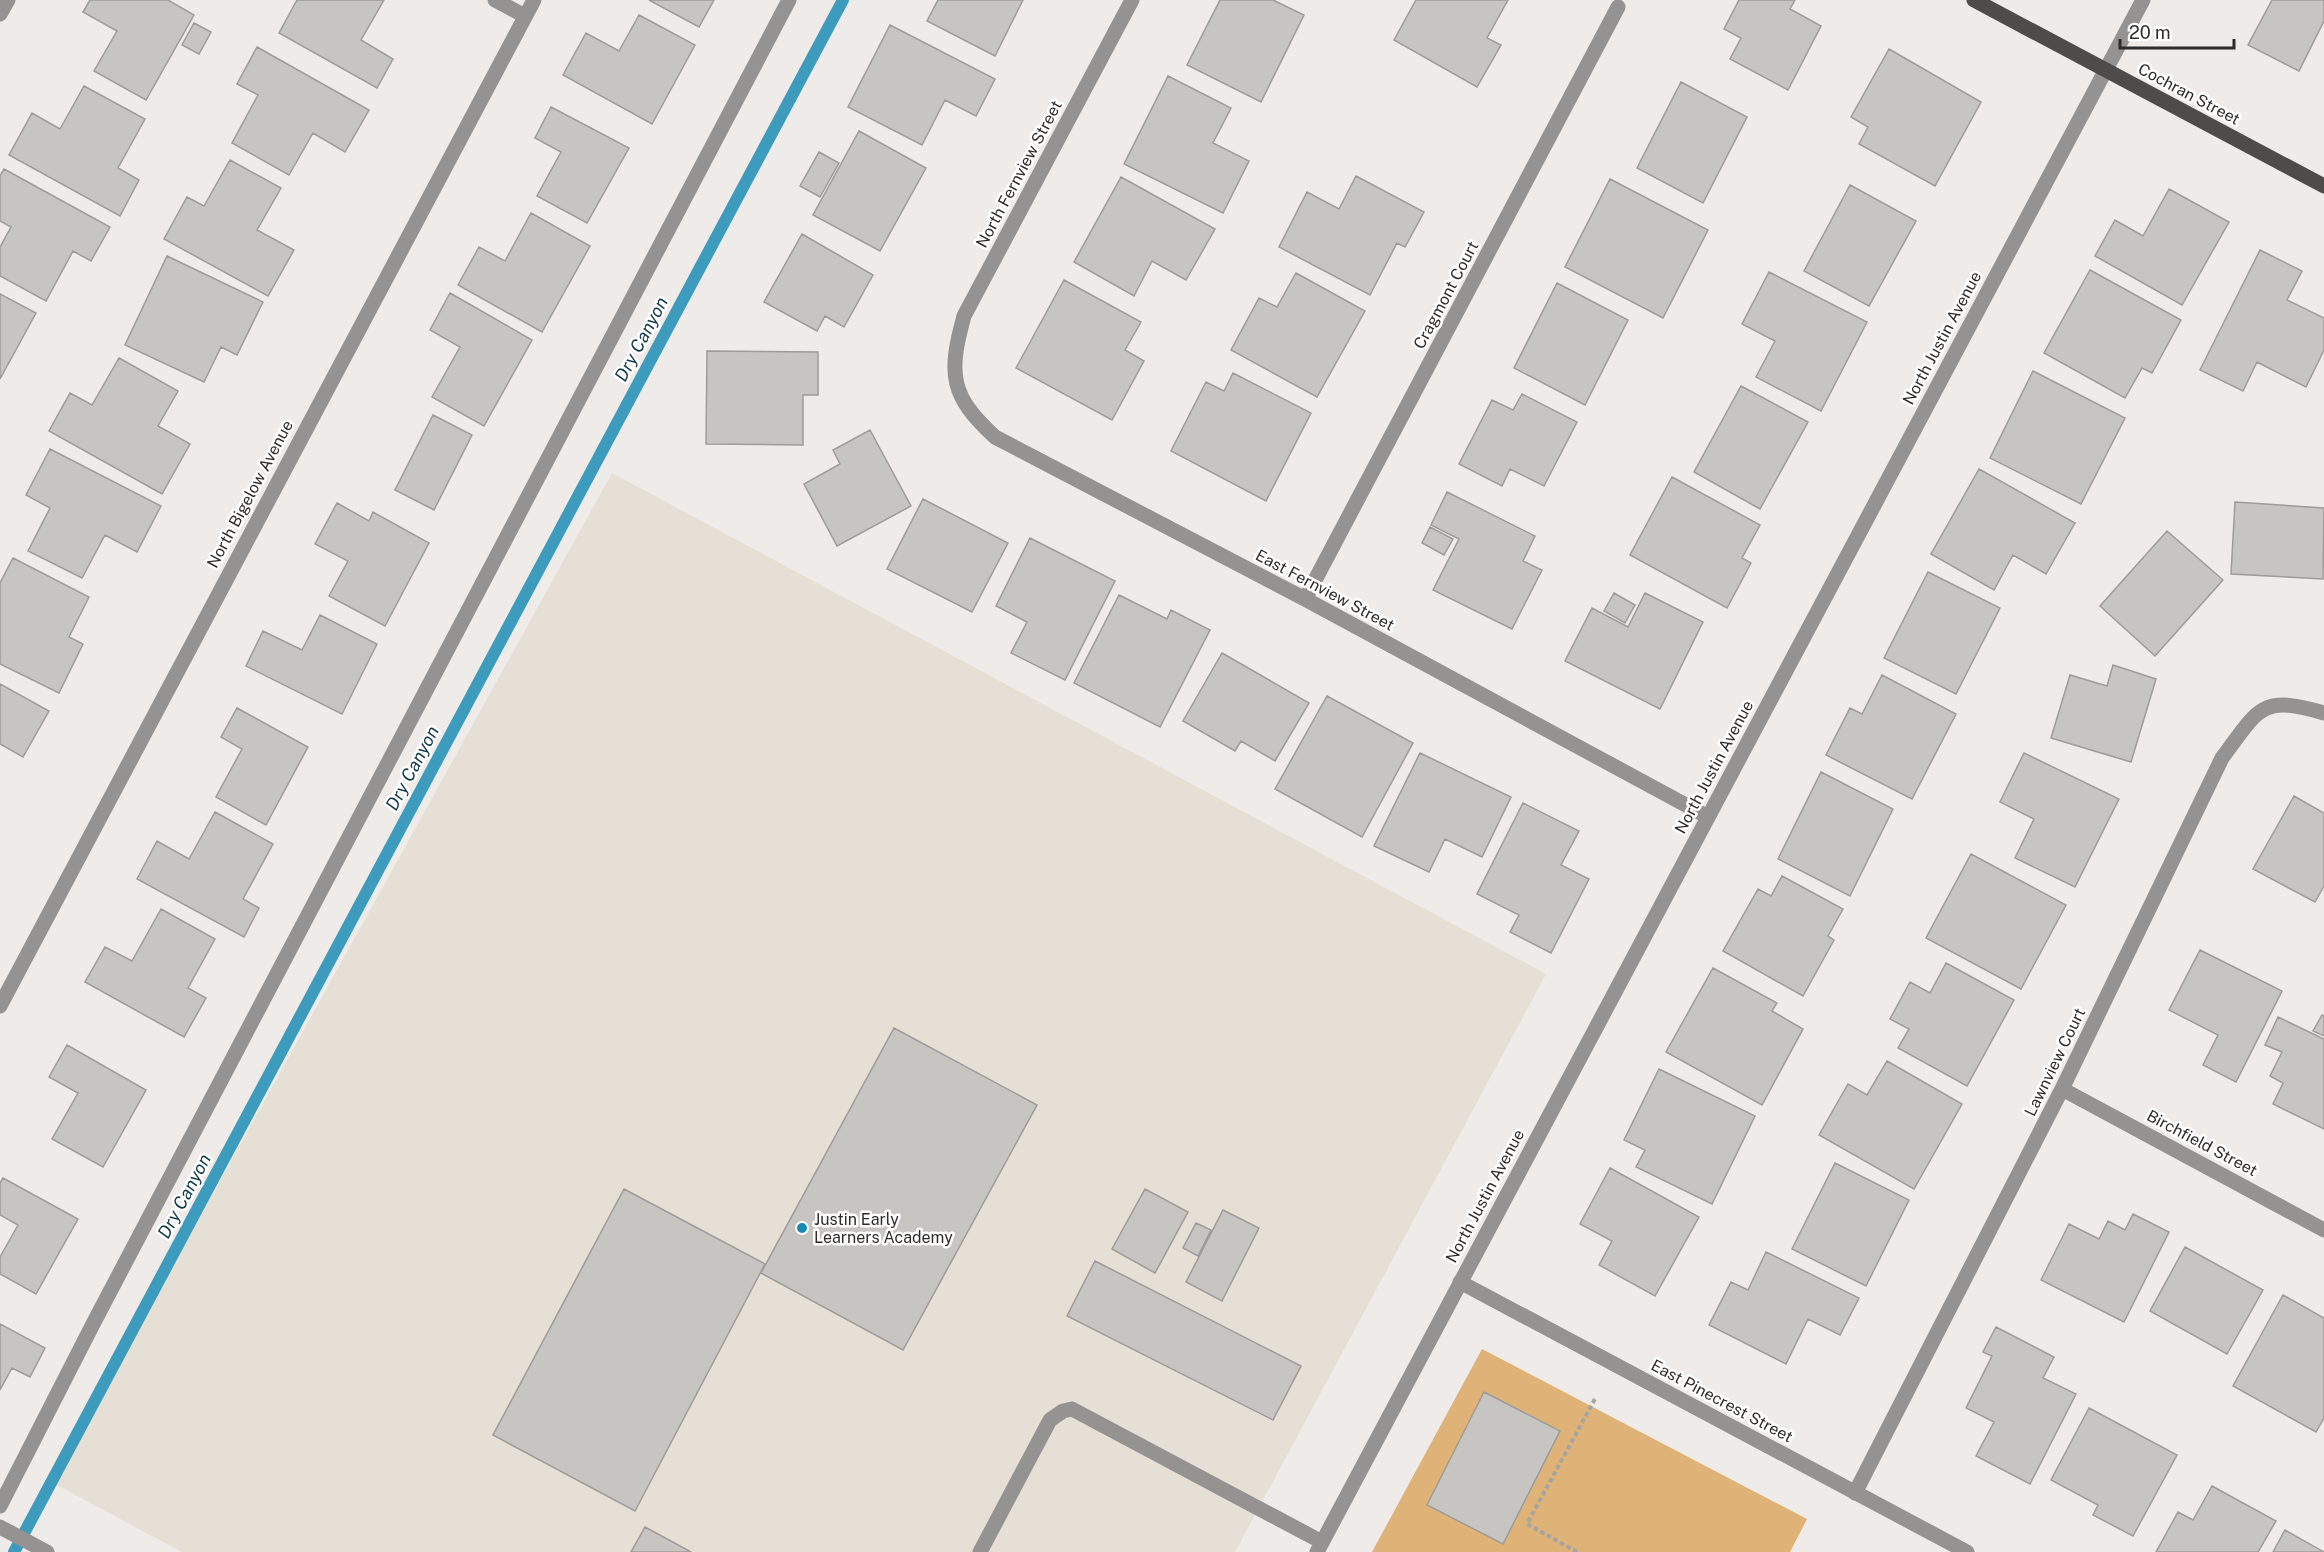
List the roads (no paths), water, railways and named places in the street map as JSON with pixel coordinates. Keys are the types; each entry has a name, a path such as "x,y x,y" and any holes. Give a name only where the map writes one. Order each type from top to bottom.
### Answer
{"main road":[{"name":"Cochran Street","path":"1974,0 2324,186"}],"street":[{"path":"0,14 8,0"},
{"path":"495,0 525,16"},
{"name":"North Bigelow Avenue","path":"0,1006 534,0"},
{"path":"0,1506 93,1324 789,0"},
{"name":"North Fernview Street","path":"954,369 953,354 964,316 1132,0"},
{"name":"North Justin Avenue","path":"1319,1547 2142,0"},
{"name":"Cragmont Court","path":"1305,599 1618,7"},
{"name":"East Fernview Street","path":"954,369 956,384 972,416 995,437 1305,599 1708,817"},
{"name":"Lawnview Court","path":"1855,1492 2062,1089 2222,758 2253,717 2271,704 2293,703 2324,712"},
{"name":"Birchfield Street","path":"2062,1089 2324,1230"},
{"name":"East Pinecrest Street","path":"1460,1282 1967,1552"},
{"path":"980,1552 1050,1420 1063,1411 1072,1409 1319,1547"},
{"path":"0,1527 46,1551"}],"waterway":[{"name":"Dry Canyon","path":"14,1552 843,0"}],"place":[{"name":"Justin Early Learners Academy","path":"802,1228"}]}
